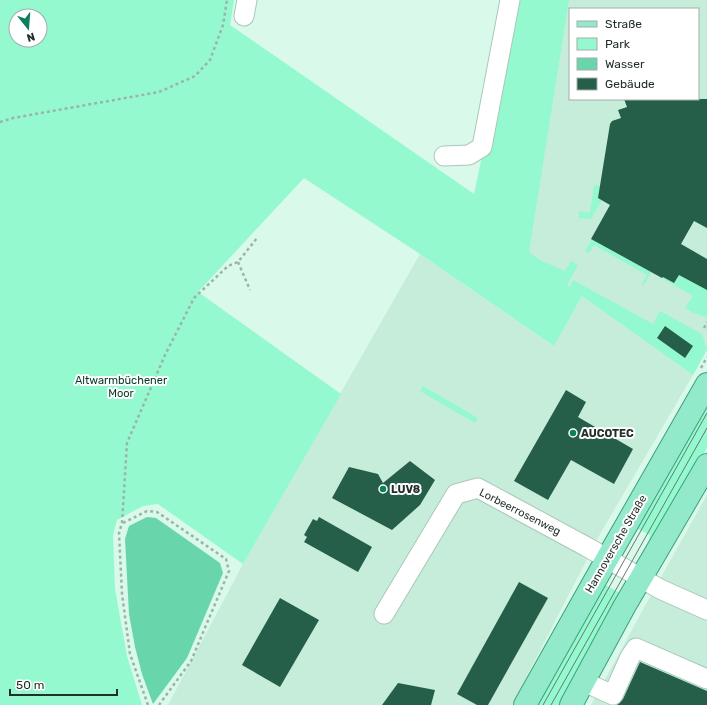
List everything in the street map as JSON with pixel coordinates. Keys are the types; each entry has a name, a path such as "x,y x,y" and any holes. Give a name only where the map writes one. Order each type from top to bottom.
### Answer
{"main road":[{"name":"Hannoversche Straße","path":"525,705 707,384"},
{"path":"570,705 641,578 707,465"}],"street":[{"path":"444,156 469,155 482,147 510,0"},
{"name":"Lorbeerrosenweg","path":"384,614 456,494 478,488 660,589 707,610"},
{"path":"584,682 611,700 630,657 636,648 707,680"}],"path":[{"path":"0,122 13,118 159,92 195,76 210,60 223,25 227,0"},
{"path":"148,705 130,654 122,594 119,533 122,523 127,443 165,354 194,298 228,266 238,262 257,238"},
{"path":"238,262 250,290"},
{"path":"704,328 707,322"},
{"path":"122,523 147,511 157,512 226,559 229,571 191,661 159,705"}],"shaded area":[{"path":"563,0 707,0 707,350 665,325 651,345 693,375 600,534 512,705 168,705 243,564 420,254 554,346 582,296 522,252"},
{"path":"707,495 707,705 591,705 651,595"}],"green space":[{"name":"Altwarmbüchener Moor","path":"0,0 234,0 230,25 474,194 515,0 569,0 529,252 540,260 565,271 571,261 578,265 567,285 570,287 573,280 653,324 660,311 702,334 707,350 693,375 582,296 554,346 420,254 304,178 198,292 341,394 243,564 158,504 143,506 117,520 113,535 115,589 127,656 142,705 0,705"},
{"path":"594,185 600,186 598,198 602,200 591,219 579,218 579,211 590,213"},
{"path":"592,239 651,272 644,285 642,284 647,275 594,245 589,253 585,251"},
{"path":"679,274 707,290 706,317 685,308 693,296 662,278 663,277 674,283"},
{"path":"423,386 478,418 475,423 420,391"},
{"path":"707,398 707,448 654,542 649,540 650,535 638,529 636,531 631,529"},
{"path":"602,583 620,593 562,705 532,705"}],"water":[{"path":"147,517 156,518 220,563 223,573 187,658 153,704 142,674 129,614 125,539 129,526"}],"building":[{"path":"707,99 707,228 694,221 681,244 707,259 707,290 679,275 674,283 663,277 662,278 591,239 610,205 598,198 610,124 612,121 621,118 618,110 627,107 624,100"},
{"path":"665,326 693,346 685,358 657,338"},
{"name":"AUCOTEC","path":"566,390 586,402 578,417 633,449 614,484 571,460 548,500 514,481"},
{"name":"LUV8","path":"410,461 435,480 420,505 392,530 332,498 349,467 378,474 383,483"},
{"path":"319,517 372,547 358,572 304,542 307,537 304,535 313,519 317,521"},
{"path":"519,582 548,598 488,705 477,705 457,694"},
{"path":"280,598 319,620 280,687 242,665"},
{"path":"640,662 707,691 707,705 617,705 623,699"},
{"path":"398,683 435,690 431,705 382,705"}],"tram line":[{"path":"543,705 707,413"},
{"path":"551,705 707,428"}],"place":[{"name":"AUCOTEC","path":"573,433"},
{"name":"LUV8","path":"383,489"}]}
